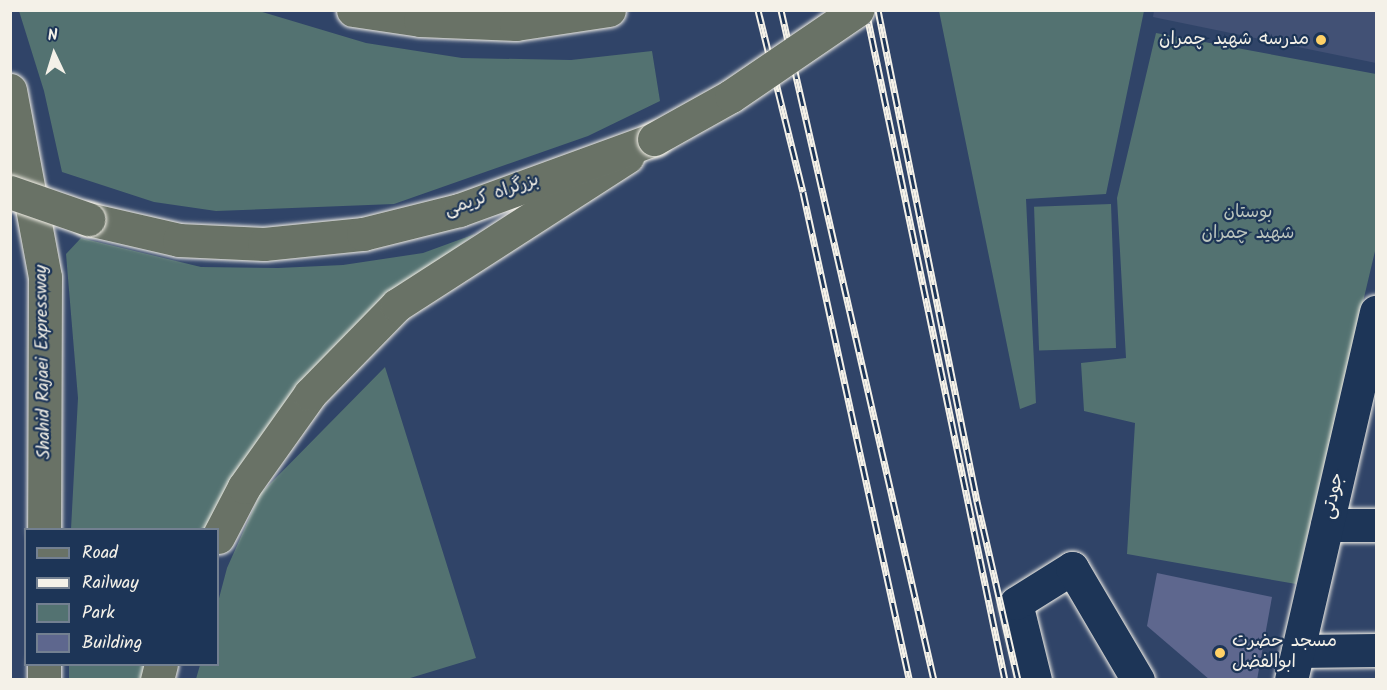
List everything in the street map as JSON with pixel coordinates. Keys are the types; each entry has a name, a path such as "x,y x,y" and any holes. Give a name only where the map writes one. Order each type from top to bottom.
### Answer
{"main road":[{"path":"353,10 420,20 516,24 609,10"},
{"name":"بزرگراه کریمی","path":"10,192 88,219 190,241 264,244 363,234 459,210 654,140 730,96 857,10"},
{"name":"Shahid Rajaei Expressway","path":"10,90 45,277 44,528"},
{"path":"219,535 244,487 310,394 397,305 477,249 654,140"}],"street":[{"name":"جودتی","path":"1294,665 1327,525 1367,394 1377,312"},
{"path":"1327,525 1377,525"},
{"path":"1035,680 1016,603 1072,568 1138,680"},
{"path":"1294,665 1377,650"}],"shaded area":[{"name":"مدرسه شهید چمران","path":"1154,11 1376,11 1376,63 1153,17"}],"green space":[{"path":"19,11 259,11 366,43 462,58 571,60 652,51 660,101 588,136 394,204 216,211 154,202 62,172 44,91"},
{"path":"939,11 1144,11 1106,194 1026,199 1036,403 1020,409"},
{"name":"بوستان شهید چمران","path":"1156,33 1376,74 1376,247 1296,584 1127,554 1135,423 1084,411 1081,363 1126,358 1117,198"},
{"path":"1111,204 1116,348 1039,351 1034,207"},
{"path":"475,234 391,296 210,528 71,528 78,398 66,254 81,238 201,267 278,268 343,265 423,253"},
{"path":"385,367 476,658 407,679 196,679 200,666 219,666 219,598 227,568 260,494"},
{"path":"69,666 150,666 150,680 69,680"}],"building":[{"name":"مسجد حضرت ابوالفضل","path":"1157,573 1272,597 1257,680 1210,680 1147,626"}],"railway":[{"path":"758,10 803,192 909,680"},
{"path":"781,10 934,680"},
{"path":"866,10 1005,680"},
{"path":"878,10 977,501 1018,680"}],"place":[{"name":"مدرسه شهید چمران","path":"1321,40"},
{"name":"مسجد حضرت ابوالفضل","path":"1220,653"}]}
